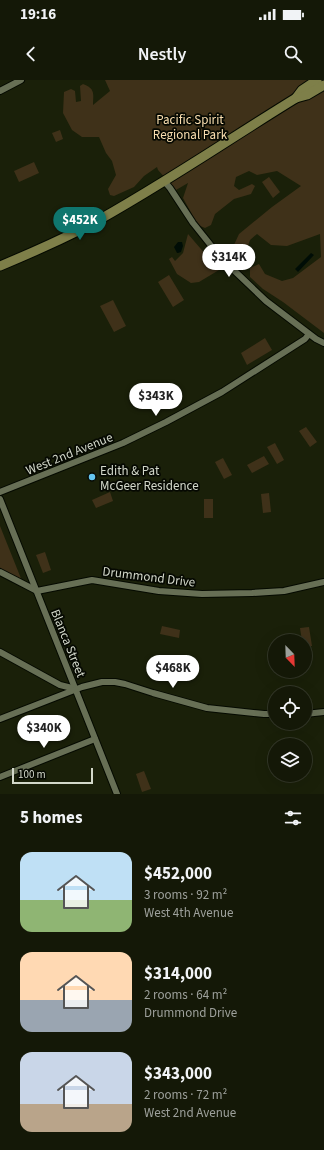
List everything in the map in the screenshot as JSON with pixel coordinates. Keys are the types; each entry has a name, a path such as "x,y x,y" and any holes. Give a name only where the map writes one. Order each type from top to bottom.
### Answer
{"main road":[{"path":"296,98 302,90 317,80"},
{"path":"0,266 45,247 84,228 132,201 296,98 307,95 324,85"}],"street":[{"path":"0,91 21,80"},
{"path":"164,181 221,258 266,301 324,343"},
{"name":"West 2nd Avenue","path":"0,492 122,443 166,422 222,392 305,339 310,334"},
{"name":"Blanca Street","path":"0,499 118,794"},
{"path":"0,572 37,591"},
{"name":"Drummond Drive","path":"37,591 92,580 159,591 202,594 252,593 284,590 324,582"},
{"path":"0,652 60,685 76,689"},
{"path":"0,719 76,689 102,682 125,684 207,708 268,714"},
{"path":"312,713 324,712"},
{"path":"0,777 95,739"}],"green space":[{"name":"Pacific Spirit Regional Park","path":"105,80 324,80 324,333 263,289 250,277 250,268 259,264 265,274 282,281 293,278 321,257 320,234 287,246 271,245 257,234 250,240 246,252 238,254 233,247 239,234 301,186 277,171 257,175 249,171 236,177 234,186 239,190 252,184 255,186 251,194 234,199 215,214 211,225 205,228 198,225 183,198 188,183 176,190 157,167 144,176 134,187 114,196 110,195 108,189 116,175 112,161 106,153 99,137 82,137 72,130 63,113 64,92 71,89 75,91 76,102 81,101 80,86 83,84 90,88 93,92 93,105 110,91"},
{"path":"60,130 63,139 56,142 52,133"},
{"path":"34,162 39,173 19,182 14,171"},
{"path":"269,177 280,192 273,198 262,182"},
{"path":"188,234 219,270 199,282 191,283 177,274 169,259 172,257 175,261 183,253"},
{"path":"169,275 184,300 173,307 158,282"},
{"path":"113,300 126,326 114,332 100,306"},
{"path":"265,338 272,350 247,365 241,353"},
{"path":"306,427 317,442 310,447 299,431"},
{"path":"275,443 284,460 277,464 267,447"},
{"path":"264,456 269,464 252,473 247,465"},
{"path":"223,458 232,475 224,479 215,462"},
{"path":"110,492 113,501 96,508 92,500"},
{"path":"269,493 271,512 263,513 261,494"},
{"path":"204,499 213,499 213,518 204,518"},
{"path":"0,526 22,581 0,569"},
{"path":"45,552 51,570 43,573 36,555"},
{"path":"162,626 180,630 179,638 160,634"},
{"path":"309,627 310,634 301,634 300,628"},
{"path":"144,771 151,789 142,792 136,774"}],"shaded area":[{"path":"178,242 182,242 183,246 181,252 177,253 174,247"},
{"path":"311,253 314,255 298,272 295,269"}],"place":[{"name":"Edith & Pat McGeer Residence","path":"92,477"}]}
